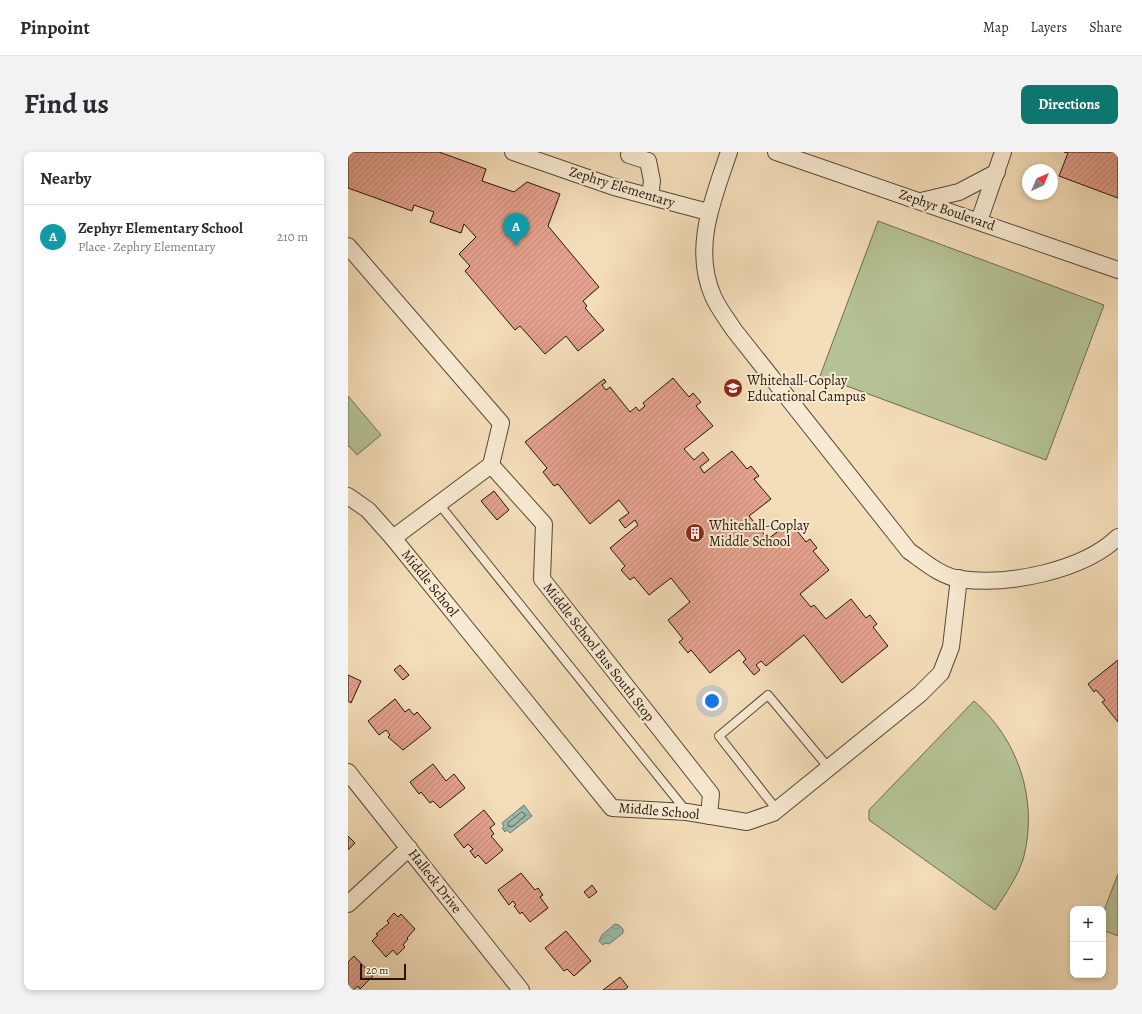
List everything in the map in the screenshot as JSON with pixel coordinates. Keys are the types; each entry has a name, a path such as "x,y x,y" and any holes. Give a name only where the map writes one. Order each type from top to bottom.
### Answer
{"street":[{"name":"Zephry Elementary","path":"513,152 614,187 708,212"},
{"path":"730,152 708,212 704,239 704,270 713,297 734,330 909,551 938,571 959,578 998,580 1045,572 1077,562 1108,546 1118,537"},
{"name":"Zephyr Boulevard","path":"776,152 980,221 1118,270"},
{"path":"980,221 1003,152"},
{"path":"627,153 648,162 652,181 650,196"},
{"path":"921,201 959,192 997,172"},
{"path":"348,246 500,423 491,465 393,538"},
{"name":"Middle School Bus South Stop","path":"491,465 544,524 542,579 710,794 709,816"},
{"name":"Middle School","path":"348,496 368,510 393,538 612,808 687,812 747,822 773,813 920,694 940,673 951,647 959,578"},
{"name":"Halleck Drive","path":"348,772 521,990"},
{"path":"348,904 409,848"}],"lane":[{"path":"439,504 687,812"},
{"path":"777,810 719,736 768,695 828,767"}],"green space":[{"path":"878,221 1104,305 1046,460 820,376"},
{"path":"348,396 381,435 357,455 349,446 348,447"},
{"path":"974,701 989,716 1002,733 1013,752 1021,771 1026,792 1028,835 1024,856 1012,884 995,910 869,820 869,810"},
{"path":"1118,874 1118,936 1106,931 1106,906"}],"water":[{"path":"524,805 532,816 510,833 507,830 505,832 502,828 504,826 502,823"},
{"path":"615,924 619,925 623,929 623,933 609,944 605,943 603,945 599,941 602,935"}],"building":[{"path":"348,152 439,152 486,169 482,181 514,192 527,182 560,194 548,226 599,287 583,301 587,306 585,308 604,330 578,351 566,336 545,354 520,326 515,330 465,271 470,266 459,254 476,237 464,224 461,233 430,222 434,212 414,205 412,211 348,188"},
{"path":"1064,152 1118,152 1118,198 1059,176 1068,153"},
{"name":"Whitehall-Coplay Middle School","path":"673,378 689,397 693,393 701,402 696,406 713,426 684,449 694,460 703,452 709,460 700,467 704,473 732,451 747,469 751,466 759,476 754,479 771,499 749,516 768,539 790,522 806,542 810,539 817,548 813,551 829,570 800,594 811,607 814,605 826,619 851,599 866,618 870,615 877,624 873,627 888,646 842,683 804,635 766,666 761,661 756,665 760,670 754,675 743,662 746,659 739,650 710,673 691,650 688,653 679,642 683,639 668,620 690,602 671,578 649,595 634,577 630,580 621,570 625,566 610,548 638,525 635,520 625,528 619,520 629,513 619,500 590,524 558,484 554,486 543,472 547,468 525,442 604,379 606,382 602,385 606,390 610,387 630,412 636,407 639,411 645,406 643,403"},
{"path":"494,491 509,510 497,520 481,501"},
{"path":"1118,660 1118,722 1102,702 1105,700 1096,690 1094,692 1088,684"},
{"path":"400,665 409,675 403,680 394,670"},
{"path":"348,675 361,681 351,703 348,701"},
{"path":"395,699 405,712 409,709 414,715 417,712 431,728 403,750 388,737 390,735 386,730 379,735 368,721"},
{"path":"433,764 446,781 454,774 465,788 440,808 433,801 430,803 421,792 419,794 410,782"},
{"path":"484,810 495,824 490,828 494,834 491,836 503,850 486,864 478,855 475,858 470,851 473,849 468,844 464,848 454,835"},
{"path":"348,836 355,843 348,850"},
{"path":"521,873 535,890 538,888 543,895 540,897 548,908 530,922 522,912 520,914 514,906 516,905 513,901 509,905 498,890"},
{"path":"592,885 597,892 589,898 584,892"},
{"path":"394,913 398,917 401,914 415,929 403,945 405,947 397,955 393,950 386,957 372,941 378,935 376,934 389,923 387,921"},
{"path":"566,931 591,961 574,976 567,969 564,971 545,948"},
{"path":"354,956 373,976 360,989 358,986 353,990 348,990 348,962"},
{"path":"620,977 628,987 624,990 603,990"}],"place":[{"name":"Zephyr Elementary School","path":"516,246"},
{"name":"Whitehall-Coplay Educational Campus","path":"733,388"},
{"name":"Whitehall-Coplay Middle School","path":"695,533"}]}
